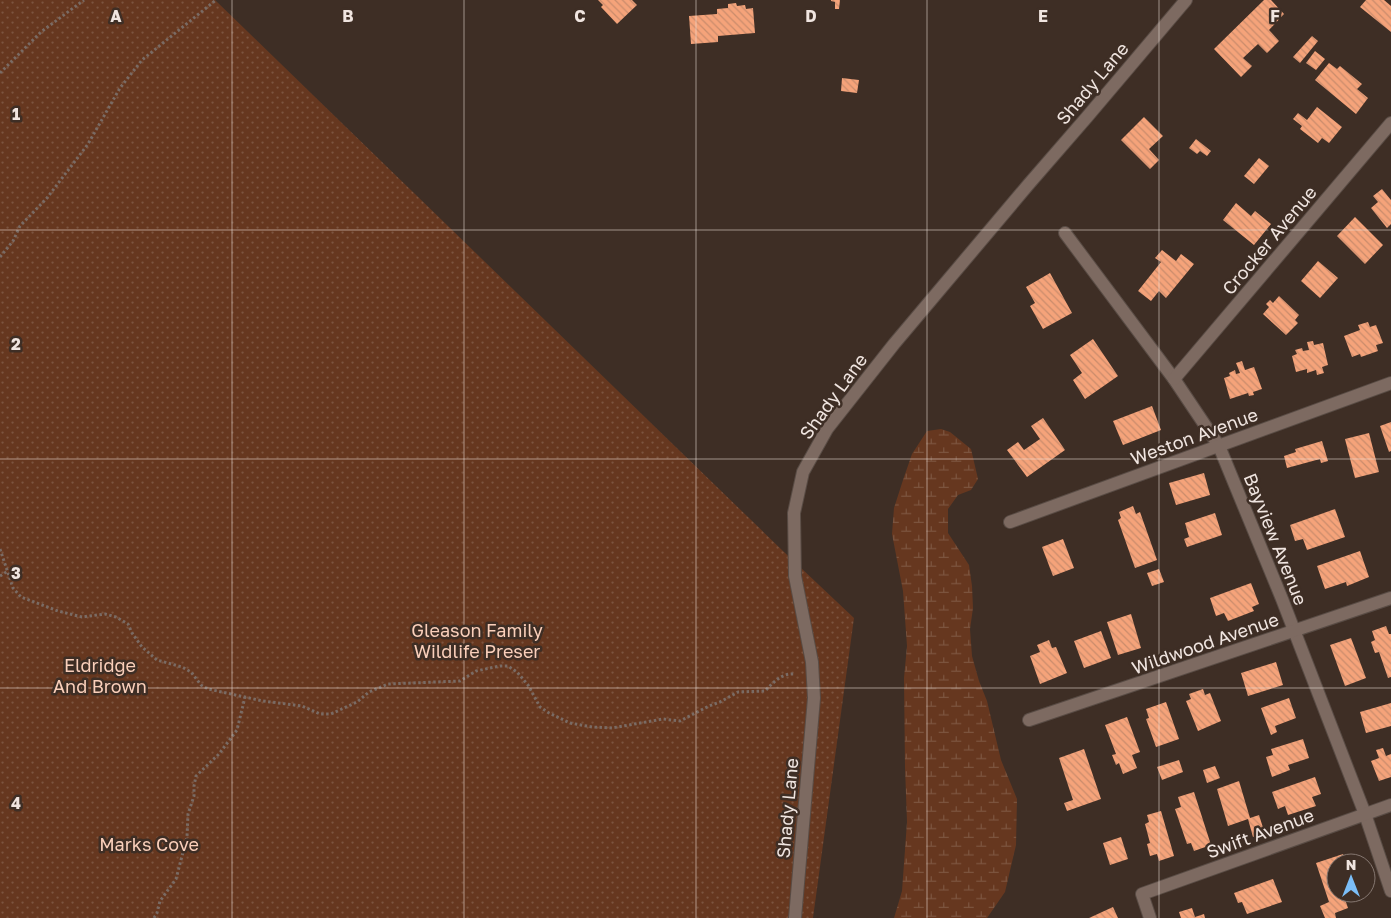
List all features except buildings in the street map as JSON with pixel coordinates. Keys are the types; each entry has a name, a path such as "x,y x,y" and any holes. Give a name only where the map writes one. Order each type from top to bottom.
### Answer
{"street":[{"name":"Shady Lane","path":"795,918 814,698 812,662 795,576 794,513 803,472 827,429 894,344 1186,0"},
{"name":"Crocker Avenue","path":"1174,379 1391,123"},
{"name":"Bayview Avenue","path":"1065,233 1174,379 1219,446 1294,631 1364,814 1391,891"},
{"name":"Weston Avenue","path":"1010,522 1391,383"},
{"name":"Wildwood Avenue","path":"1029,720 1391,598"},
{"name":"Swift Avenue","path":"1150,918 1142,894 1391,805"}],"path":[{"path":"0,73 41,32 84,0"},
{"path":"0,257 13,241 20,226 48,198 88,144 120,88 142,60 216,0"},
{"path":"0,549 13,588 21,597 82,618 105,614 116,617 128,624 142,647 157,660 182,667 191,672 201,685 208,689 263,701 302,706 320,714 331,714 357,702 369,692 388,684 460,681 476,671 508,666 528,685 540,707 549,714 570,723 612,728 662,720 680,721 738,692 765,691 776,680 787,674 813,676"},
{"path":"0,576 8,571"},
{"path":"154,918 160,901 176,879 187,837 188,814 194,796 196,776 219,754 237,730 245,697"}],"green space":[{"name":"Gleason Family Wildlife Preser","path":"0,0 215,0 854,618 813,918 0,918"},
{"path":"941,429 950,432 971,449 978,479 971,490 958,495 948,509 948,533 969,565 973,608 970,629 972,656 987,701 1001,760 1017,799 1016,845 1005,892 987,918 894,918 902,891 907,822 904,678 907,646 903,591 892,534 894,508 912,454 927,431"}],"park label":[{"name":"Eldridge And Brown","path":"100,675"},
{"name":"Marks Cove","path":"149,844"}]}
